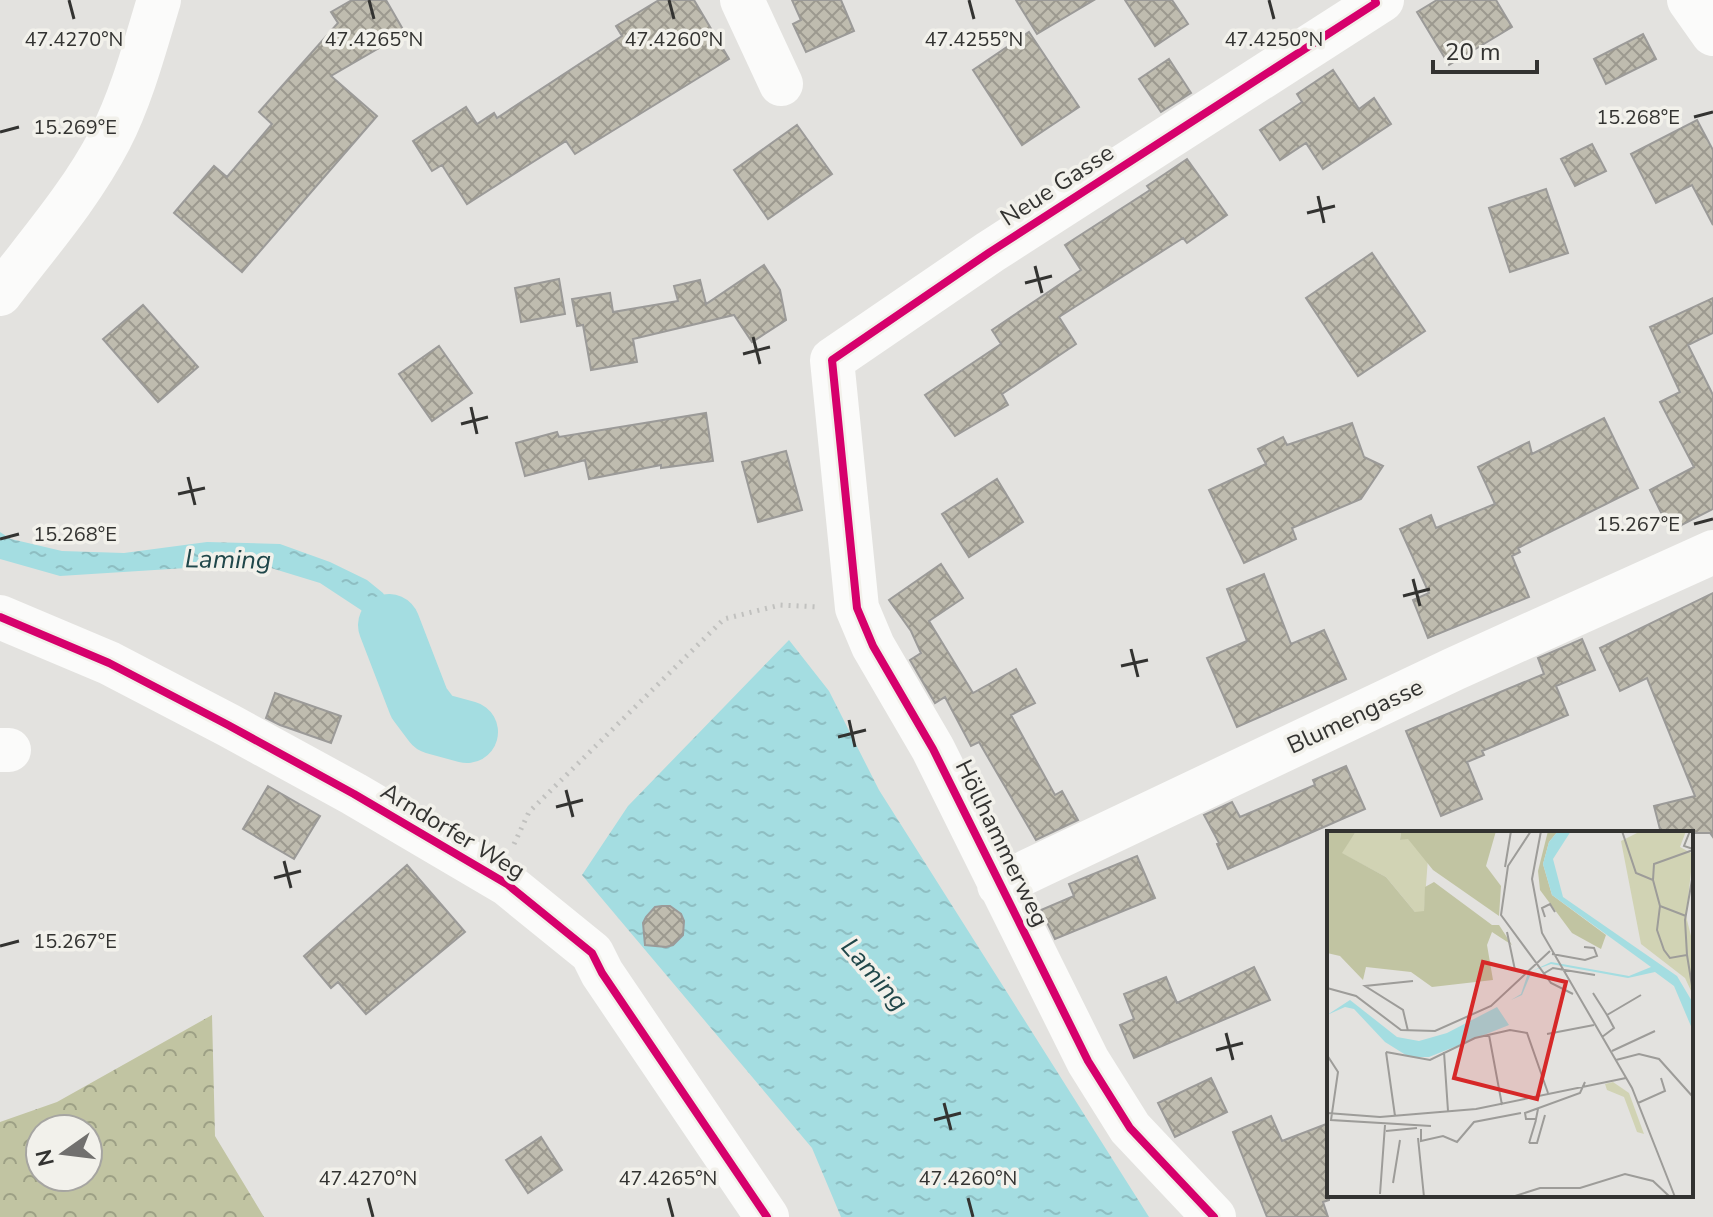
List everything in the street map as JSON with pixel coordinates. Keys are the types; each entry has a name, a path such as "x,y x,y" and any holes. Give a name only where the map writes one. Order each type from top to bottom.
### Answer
{"street":[{"path":"0,294 66,209 110,138 141,60 159,0"},
{"path":"742,0 781,84"},
{"name":"Neue Gasse","path":"841,448 832,360 990,252 1382,0"},
{"path":"1689,0 1713,34"},
{"name":"Höllhammerweg","path":"841,448 857,608 873,646 933,749 1088,1061 1130,1128 1214,1217"},
{"name":"Blumengasse","path":"999,885 1454,669 1713,552"},
{"name":"Arndorfer Weg","path":"0,617 109,663 188,704 354,794 507,884 592,953 602,973 767,1217"}],"path":[{"path":"507,884 510,852 529,812 724,619 780,605 857,608"}],"green space":[{"path":"212,1015 215,1136 264,1217 0,1217 0,1122 24,1114 24,1193 104,1193 104,1113 26,1113 57,1102"}],"water":[{"path":"0,532 11,539 62,551 124,553 207,542 280,544 330,562 367,580 383,593 409,637 430,701 405,709 382,637 361,610 320,583 271,568 202,567 60,576 0,559"},
{"path":"789,640 829,691 879,790 1149,1217 841,1217 812,1148 582,875 628,806"}],"building":[{"path":"352,0 386,0 405,33 331,76 377,116 242,272 174,213 214,166 227,177 272,124 259,112 338,23 331,12"},
{"path":"659,0 694,0 729,59 575,154 566,141 467,204 442,165 432,171 413,141 466,107 477,124 494,113 497,118 622,36 616,26"},
{"path":"792,0 841,0 854,31 806,52 793,24 801,20"},
{"path":"1016,0 1094,0 1037,34"},
{"path":"1125,0 1172,0 1188,24 1155,46"},
{"path":"1437,0 1496,0 1512,27 1449,65 1417,12"},
{"path":"1029,32 1079,107 1022,145 973,70"},
{"path":"1643,34 1656,59 1606,84 1594,59"},
{"path":"1169,59 1191,93 1161,112 1139,79"},
{"path":"1333,70 1359,109 1374,98 1391,124 1323,169 1306,143 1280,160 1260,130 1302,102 1297,94"},
{"path":"1697,120 1713,150 1713,225 1692,185 1656,203 1631,154"},
{"path":"797,125 832,174 768,219 734,170"},
{"path":"1592,144 1606,171 1575,186 1561,159"},
{"path":"1187,159 1227,215 1187,243 1183,238 1059,317 1076,344 1002,394 1008,405 955,436 925,395 1001,344 992,330 1081,270 1065,245 1150,190 1147,186"},
{"path":"1546,189 1568,253 1510,272 1489,208"},
{"path":"1372,253 1425,331 1358,376 1306,298"},
{"path":"764,265 780,290 786,320 752,342 734,315 633,339 637,362 591,370 583,325 577,326 572,299 610,293 613,312 678,301 674,286 700,280 706,304"},
{"path":"559,279 565,314 521,322 515,288"},
{"path":"1713,298 1713,333 1688,345 1713,395 1713,509 1670,531 1650,490 1694,467 1660,402 1680,392 1650,327"},
{"path":"143,305 198,367 158,402 103,339"},
{"path":"439,346 472,393 432,421 399,374"},
{"path":"706,413 713,461 661,468 661,465 589,479 585,460 525,476 516,443 557,432 559,437"},
{"path":"1604,418 1638,488 1518,548 1520,552 1512,556 1529,597 1428,638 1413,600 1429,593 1400,529 1431,515 1436,528 1495,504 1478,467 1529,442 1532,454"},
{"path":"1352,423 1364,457 1383,466 1361,499 1292,528 1296,539 1244,563 1209,490 1266,464 1258,449 1283,437 1287,445"},
{"path":"786,451 802,510 758,522 742,462"},
{"path":"997,479 1023,522 969,557 942,514"},
{"path":"941,564 963,598 929,621 973,693 1016,669 1035,703 1011,715 1055,795 1062,791 1078,820 1036,840 979,742 971,746 945,697 935,703 910,660 921,653 911,631 889,600"},
{"path":"1264,574 1291,644 1324,630 1346,679 1237,727 1207,658 1247,641 1227,589"},
{"path":"1713,593 1713,837 1710,833 1693,831 1660,831 1654,806 1695,796 1647,678 1620,691 1600,648"},
{"path":"1582,639 1595,670 1556,686 1568,715 1482,751 1484,755 1467,762 1482,799 1441,816 1406,731 1544,674 1538,658"},
{"path":"275,693 341,716 331,743 266,718"},
{"path":"1346,766 1365,809 1228,869 1204,815 1232,802 1240,817 1315,785 1313,780"},
{"path":"268,786 320,816 294,859 243,829"},
{"path":"1137,856 1155,898 1055,939 1041,910 1074,896 1069,884"},
{"path":"407,865 465,932 366,1014 338,982 331,988 304,956"},
{"path":"670,906 681,914 683,935 673,945 666,947 645,945 643,923 646,917 655,907"},
{"path":"1254,967 1270,1000 1134,1058 1120,1025 1134,1019 1124,994 1166,977 1177,1003"},
{"path":"1211,1078 1227,1112 1175,1137 1158,1103"},
{"path":"1271,1116 1282,1141 1327,1124 1329,1200 1323,1202 1328,1217 1267,1217 1233,1132"},
{"path":"541,1137 562,1170 528,1193 506,1160"}],"waterway":[{"name":"Laming","path":"389,625 419,703 434,723 467,732"}],"cycle path":[{"path":"1214,1217 1130,1128 1088,1061 933,749 873,646 857,608 832,360 990,252 1376,3 1375,0"},
{"path":"0,617 109,663 228,725 354,794 507,884 592,953 602,973 767,1217"}]}
